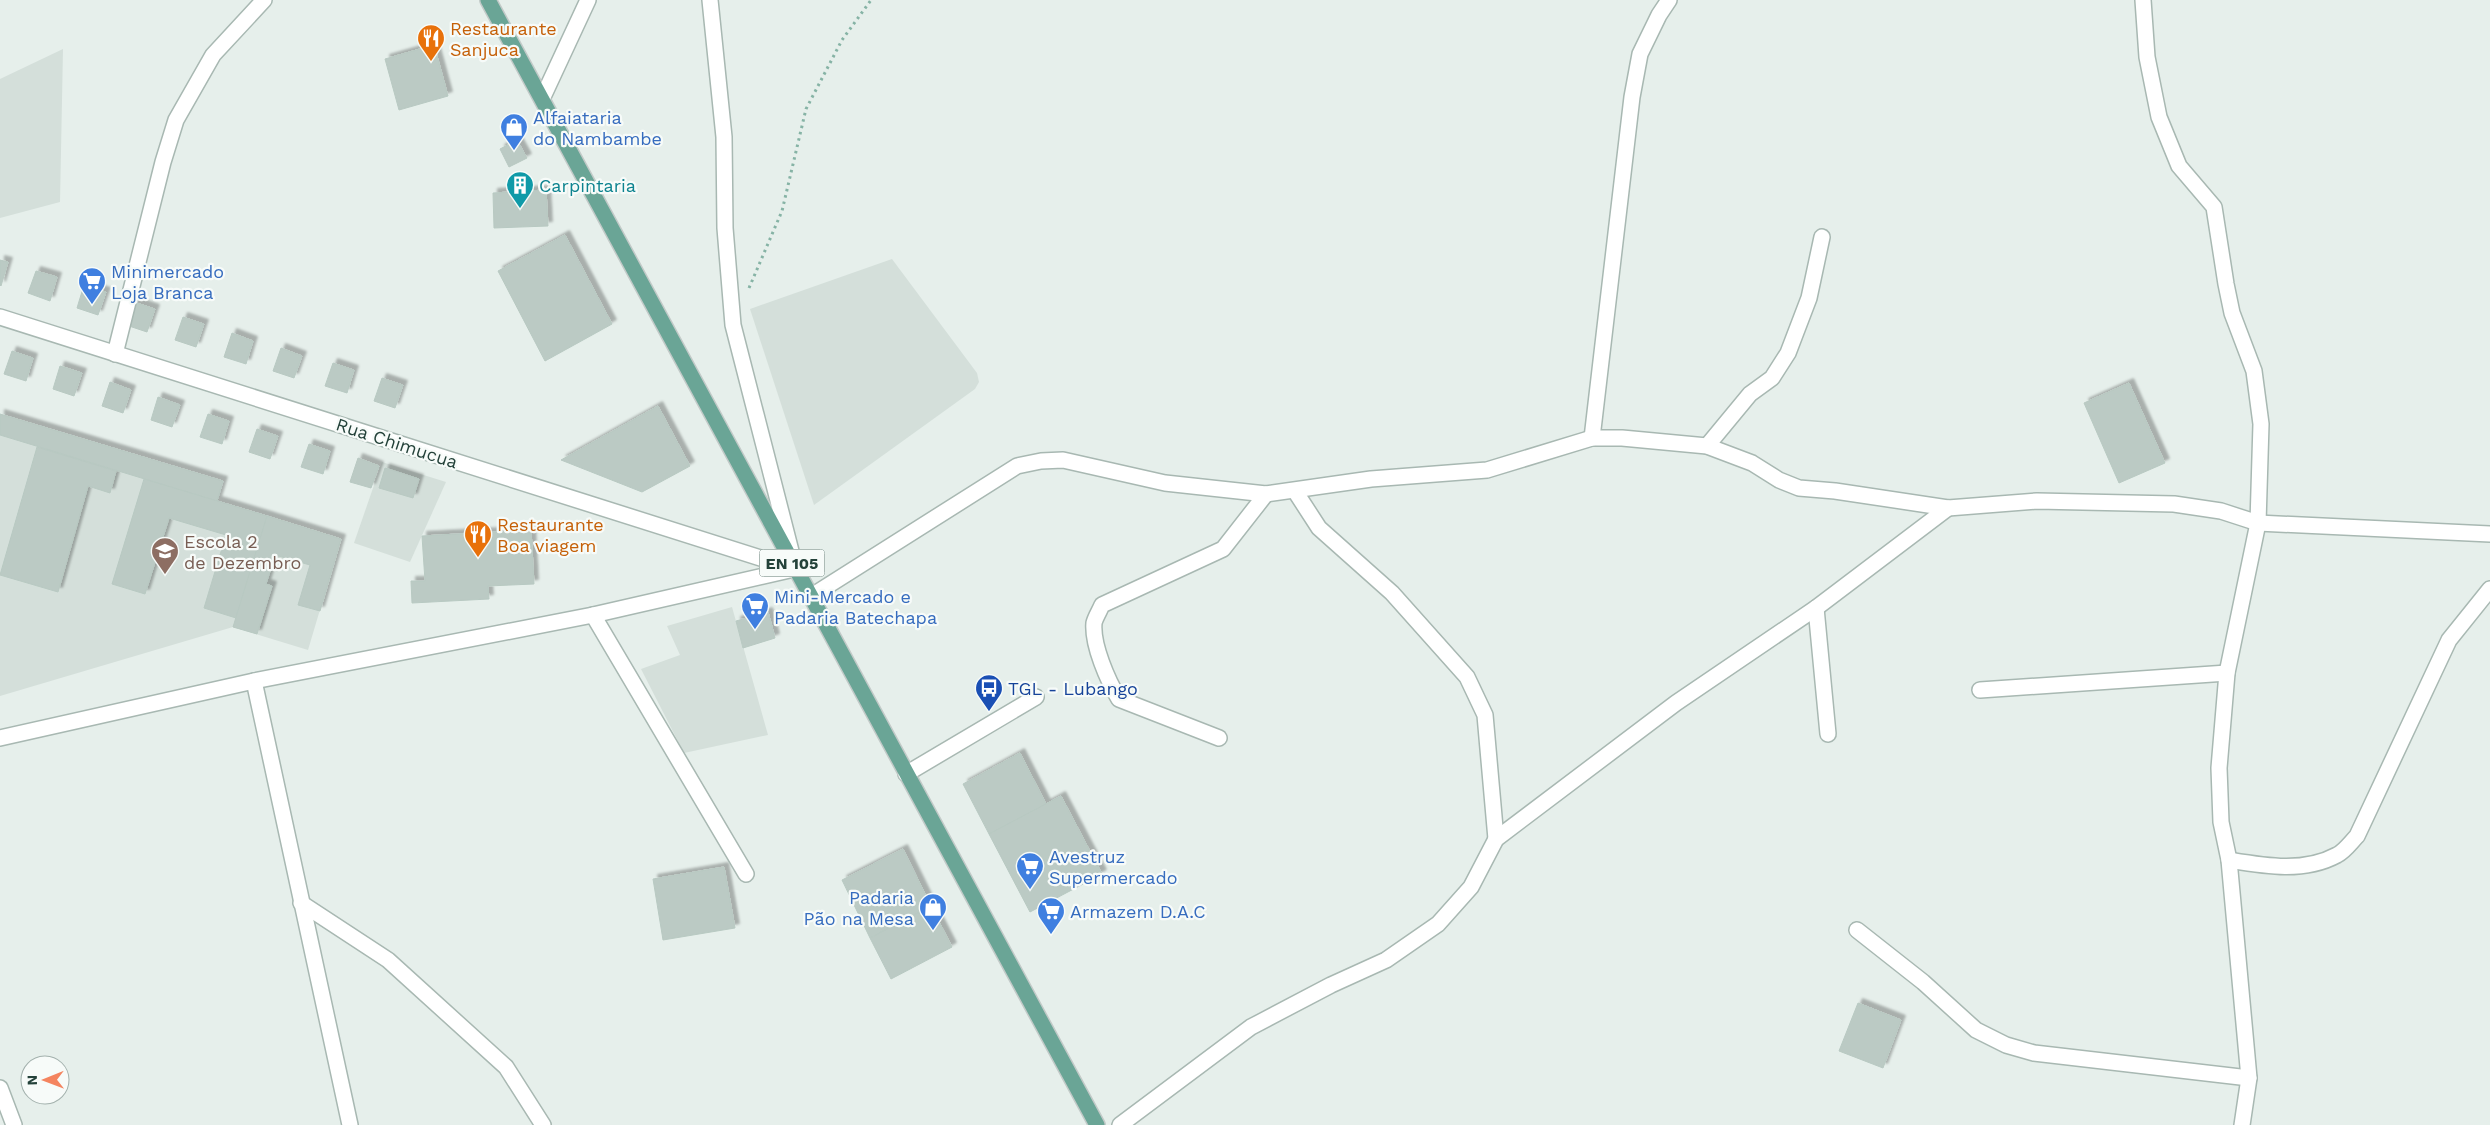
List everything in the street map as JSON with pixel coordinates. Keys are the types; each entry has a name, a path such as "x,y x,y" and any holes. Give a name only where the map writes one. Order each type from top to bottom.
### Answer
{"main road":[{"name":"EN 105","path":"488,0 1097,1125"}],"street":[{"path":"116,354 163,162 176,120 213,55 264,0"},
{"path":"542,99 588,0"},
{"path":"0,738 254,681 593,616 795,569 733,325 725,228 724,137 710,0"},
{"path":"1592,438 1632,97 1640,54 1659,15 1669,0"},
{"path":"2143,0 2147,57 2159,117 2179,166 2214,207 2232,312 2254,372 2261,424 2258,523 2227,673 2219,768 2221,822 2229,860 2249,1078 2242,1125"},
{"path":"1707,446 1750,394 1772,378 1788,353 1810,298 1822,237"},
{"name":"Rua Chimucua","path":"0,317 795,569"},
{"path":"810,597 1017,466 1041,461 1063,460 1164,483 1266,494 1371,479 1487,470 1592,438 1622,438 1707,446 1752,463 1779,480 1799,488 1835,491 1948,508 2037,501 2174,504 2221,511 2258,523 2490,534"},
{"path":"1296,490 1320,528 1392,593 1467,677 1485,715 1496,838"},
{"path":"1219,738 1119,699 1111,686 1096,644 1094,623 1102,605 1223,549 1266,494"},
{"path":"1120,1125 1251,1026 1331,985 1386,960 1438,924 1471,887 1496,838 1676,703 1816,608 1948,508"},
{"path":"2229,860 2273,868 2316,864 2339,854 2357,836 2449,640 2490,589"},
{"path":"1816,608 1828,734"},
{"path":"593,616 746,874"},
{"path":"1980,690 2227,673"},
{"path":"254,681 350,1125"},
{"path":"906,774 1036,697"},
{"path":"301,903 388,960 506,1067 544,1125"},
{"path":"1857,930 1923,982 1976,1030 2006,1045 2034,1053 2249,1078"},
{"path":"0,1088 14,1125"}],"path":[{"path":"748,290 782,211 806,109 842,40 871,0"}],"shaded area":[{"path":"63,49 60,202 0,218 0,79"},
{"path":"892,259 977,373 979,382 975,389 814,505 750,309"},
{"name":"Escola 2 de Dezembro","path":"0,414 223,481 218,501 341,539 308,650 233,627 0,696"},
{"path":"382,462 446,482 410,562 354,543"},
{"path":"732,607 768,735 684,753 641,669 680,655 667,626"}],"building":[{"path":"434,45 448,96 399,110 385,59"},
{"path":"517,140 527,158 509,167 500,149"},
{"name":"Carpintaria","path":"546,190 548,226 494,228 493,193"},
{"path":"565,235 612,324 545,361 498,271"},
{"path":"0,260 8,262 1,286 0,285"},
{"path":"36,271 57,277 50,301 28,293"},
{"path":"84,285 106,292 98,315 77,308"},
{"path":"134,302 155,309 147,332 126,325"},
{"path":"183,317 204,324 196,347 175,340"},
{"path":"232,333 253,341 246,364 224,357"},
{"path":"281,348 302,356 294,378 273,371"},
{"path":"12,351 33,358 26,381 4,374"},
{"path":"333,363 354,370 347,393 325,386"},
{"path":"60,366 82,373 74,396 53,389"},
{"path":"382,378 403,385 395,408 374,401"},
{"path":"110,382 131,390 123,413 102,406"},
{"path":"2129,383 2165,463 2119,483 2084,403"},
{"path":"158,397 180,405 172,427 151,420"},
{"path":"658,406 690,466 642,492 561,460"},
{"path":"0,414 223,481 217,501 0,435"},
{"path":"208,414 229,421 222,444 200,437"},
{"path":"257,429 278,436 270,459 249,452"},
{"path":"309,444 330,451 323,474 301,467"},
{"path":"37,447 116,471 110,493 88,486 58,592 0,575"},
{"path":"358,458 379,466 371,488 350,482"},
{"path":"385,468 419,479 413,498 379,488"},
{"path":"144,479 267,516 236,618 204,608 226,535 169,518 145,594 112,584"},
{"path":"267,516 341,539 320,611 298,605 310,565 275,555 266,584 272,586 257,634 233,627"},
{"name":"Restaurante Boa viagem","path":"531,530 534,584 488,586 489,599 412,603 411,581 425,581 422,536"},
{"name":"Mini-Mercado e Padaria Batechapa","path":"768,612 775,638 743,648 736,621"},
{"path":"1020,753 1046,804 989,834 963,784"},
{"path":"1061,796 1102,874 1030,912 989,834"},
{"path":"903,849 931,906 870,938 842,880"},
{"path":"724,867 735,928 663,940 653,879"},
{"path":"931,906 952,947 891,979 870,938"},
{"path":"1858,1003 1901,1020 1883,1068 1839,1051"}],"place":[{"name":"Restaurante Sanjuca","path":"431,62"},
{"name":"Alfaiataria do Nambambe","path":"514,151"},
{"name":"Carpintaria","path":"520,209"},
{"name":"Minimercado Loja Branca","path":"92,305"},
{"name":"Restaurante Boa viagem","path":"478,558"},
{"name":"Escola 2 de Dezembro","path":"165,575"},
{"name":"Mini-Mercado e Padaria Batechapa","path":"755,630"},
{"name":"TGL - Lubango","path":"989,712"},
{"name":"Avestruz Supermercado","path":"1030,890"},
{"name":"Padaria Pão na Mesa","path":"933,931"},
{"name":"Armazem D.A.C","path":"1051,935"}]}
